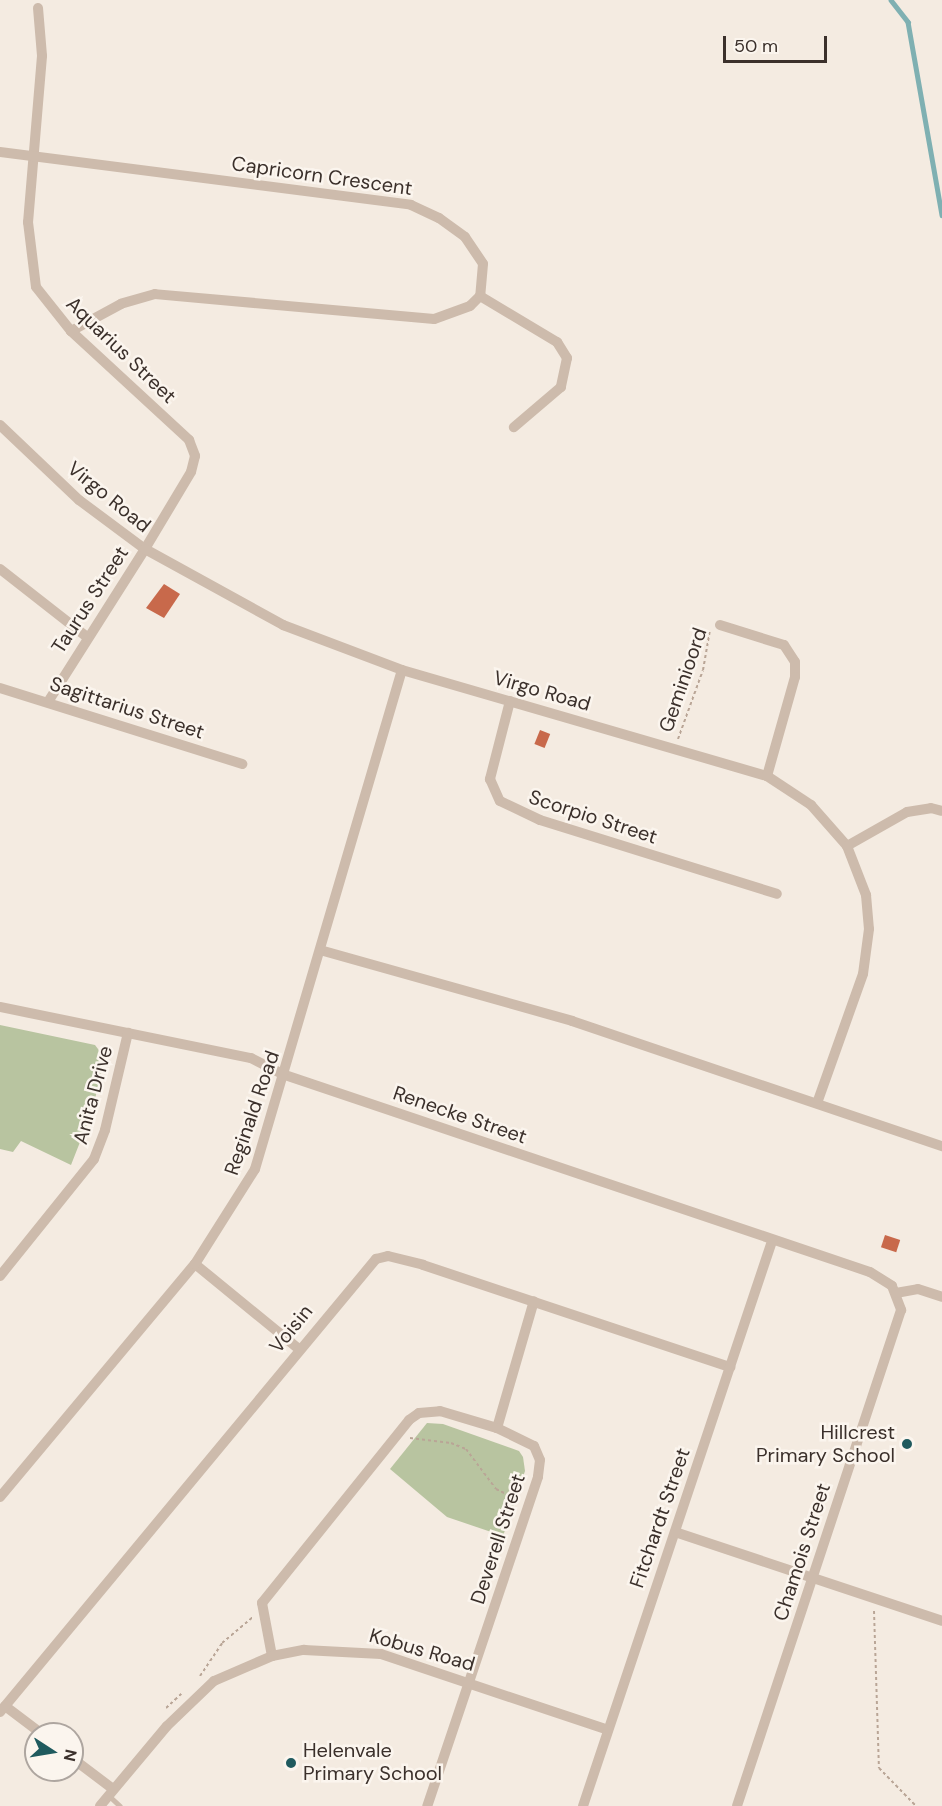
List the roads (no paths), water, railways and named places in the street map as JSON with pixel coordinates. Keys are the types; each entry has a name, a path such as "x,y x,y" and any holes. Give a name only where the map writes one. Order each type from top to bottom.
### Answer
{"street":[{"name":"Aquarius Street","path":"38,8 42,56 30,156 32,272 36,287 70,331 194,448 190,472 145,549"},
{"name":"Capricorn Crescent","path":"0,152 411,205 439,218 477,251 484,274 480,296"},
{"path":"70,331 121,304 155,294 420,320 449,315 480,296 557,342 567,357 561,387 514,427"},
{"name":"Virgo Road","path":"0,425 80,500 145,549 283,625 402,670 767,776 811,805 847,846 866,895 867,953 817,1103"},
{"name":"Taurus Street","path":"48,702 87,637 145,549"},
{"path":"0,569 87,637"},
{"path":"720,625 784,645 795,662 795,677 767,776"},
{"name":"Reginald Road","path":"0,1497 195,1264 255,1169 285,1075 402,670"},
{"name":"Sagittarius Street","path":"0,688 242,764"},
{"name":"Scorpio Street","path":"510,701 490,779 500,801 540,820 777,894"},
{"path":"847,846 907,812 931,808 942,812"},
{"path":"320,950 572,1021 942,1146"},
{"name":"Renecke Street","path":"0,1007 251,1058 285,1075 772,1241 870,1272 896,1293"},
{"name":"Anita Drive","path":"0,1276 94,1159 128,1033"},
{"name":"Fitchardt Street","path":"583,1806 772,1241"},
{"name":"Voisin","path":"3,1709 359,1274 376,1259 388,1256 534,1301 730,1367"},
{"path":"195,1264 299,1349"},
{"path":"896,1293 918,1289 942,1297"},
{"name":"Chamois Street","path":"737,1806 901,1310 896,1293"},
{"path":"496,1428 534,1301"},
{"name":"Deverell Street","path":"272,1656 262,1603 401,1430 419,1413 430,1411 496,1428 528,1441 539,1453 540,1468 428,1806"},
{"path":"675,1532 942,1621"},
{"name":"Kobus Road","path":"100,1806 196,1696 232,1671 272,1656 321,1648 358,1650 469,1682 608,1730"},
{"path":"3,1709 24,1722"},
{"path":"84,1768 111,1792"}],"lane":[{"path":"111,1792 120,1806"}],"waterway":[{"path":"891,0 908,22 942,215"}],"place":[{"name":"Hillcrest Primary School","path":"907,1444"},
{"name":"Helenvale Primary School","path":"291,1763"}]}
